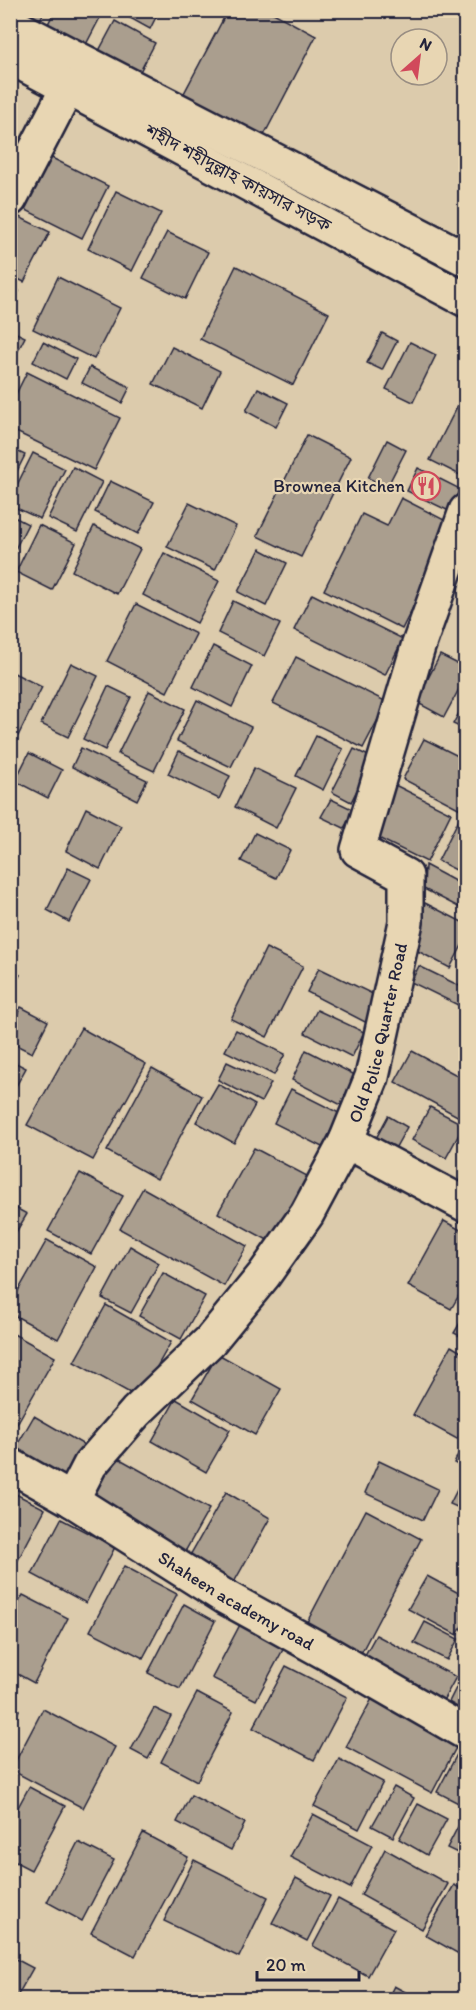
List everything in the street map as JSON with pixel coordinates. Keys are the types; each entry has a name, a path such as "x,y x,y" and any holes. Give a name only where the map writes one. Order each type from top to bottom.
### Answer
{"street":[{"name":"শহীদ শহীদুল্লাহ কায়সার সড়ক","path":"10,24 465,260"},
{"name":"শহীদ শহীদুল্লাহ কায়সার সড়ক","path":"10,57 465,300"},
{"path":"10,199 68,87"},
{"name":"Old Police Quarter Road","path":"72,1500 90,1465 136,1412 210,1341 264,1275 307,1214 346,1141 372,1077 406,922 406,876 358,850 418,647 465,511"},
{"path":"346,1141 465,1205"},
{"name":"Shaheen academy road","path":"10,1465 72,1500 225,1598 332,1656 465,1733"}],"building":[{"path":"22,10 45,10 40,20"},
{"path":"55,10 104,10 82,52 44,32"},
{"path":"122,10 149,10 157,15 150,29 121,13"},
{"path":"228,10 268,10 316,36 262,139 182,97"},
{"path":"115,21 155,43 134,83 93,62"},
{"path":"46,155 108,186 82,238 20,207"},
{"path":"116,191 161,213 132,271 88,249"},
{"path":"11,213 50,232 24,282 10,275"},
{"path":"167,232 208,252 185,299 143,278"},
{"path":"236,266 329,313 293,385 200,339"},
{"path":"58,277 120,308 94,359 33,329"},
{"path":"10,287 19,291 10,309"},
{"path":"10,330 25,337 10,366"},
{"path":"382,333 397,341 382,370 367,363"},
{"path":"43,342 76,359 66,379 33,362"},
{"path":"410,342 436,355 413,402 386,389"},
{"path":"172,347 220,371 202,408 153,384"},
{"path":"90,367 130,387 122,403 82,383"},
{"path":"27,372 120,418 94,470 10,429 10,406"},
{"path":"258,388 288,403 276,427 246,411"},
{"path":"466,389 466,475 464,477 430,460"},
{"path":"307,435 351,457 301,557 257,536"},
{"path":"387,440 406,450 387,487 368,478"},
{"path":"10,448 25,455 10,485"},
{"path":"33,453 65,469 40,519 10,505 10,499"},
{"path":"73,467 102,482 77,532 48,518"},
{"path":"418,468 460,489 449,511 407,491"},
{"path":"110,481 154,502 138,534 95,512"},
{"path":"401,498 454,525 402,629 324,590 362,514 387,526"},
{"path":"189,503 236,526 215,570 167,547"},
{"path":"10,515 28,524 10,559"},
{"path":"39,525 76,543 52,590 16,572"},
{"path":"94,526 140,549 117,594 72,571"},
{"path":"260,549 287,563 266,606 238,592"},
{"path":"164,553 219,581 197,623 143,595"},
{"path":"312,594 403,639 385,675 294,630"},
{"path":"233,601 280,624 264,656 218,633"},
{"path":"136,604 196,634 167,692 107,661"},
{"path":"213,646 252,666 232,707 193,687"},
{"path":"440,655 466,668 466,676 444,717 416,702"},
{"path":"296,657 387,702 363,748 273,703"},
{"path":"71,663 98,676 68,737 41,724"},
{"path":"10,671 42,687 18,736 10,732"},
{"path":"108,686 131,697 105,750 83,739"},
{"path":"149,691 185,709 154,771 118,754"},
{"path":"197,700 251,727 231,767 177,741"},
{"path":"466,700 466,730 453,724"},
{"path":"316,736 343,749 323,790 296,776"},
{"path":"424,739 466,760 466,812 403,779"},
{"path":"81,748 147,780 137,800 72,767"},
{"path":"354,749 373,758 351,802 332,792"},
{"path":"179,751 230,776 219,799 168,774"},
{"path":"29,753 62,770 48,798 15,781"},
{"path":"254,768 296,788 276,828 235,807"},
{"path":"393,784 451,813 427,862 368,833"},
{"path":"331,799 354,810 344,828 321,817"},
{"path":"86,808 121,826 100,869 66,851"},
{"path":"459,819 466,823 466,875 438,861"},
{"path":"255,833 290,850 276,878 241,861"},
{"path":"425,865 466,887 466,911 424,889"},
{"path":"68,868 91,879 69,922 47,910"},
{"path":"425,903 466,924 466,938 450,968 414,949"},
{"path":"266,948 303,966 267,1037 231,1019"},
{"path":"419,966 466,989 466,1000 462,1007 411,982"},
{"path":"319,968 381,998 369,1024 307,992"},
{"path":"10,971 20,975 10,993"},
{"path":"21,1007 48,1021 32,1053 10,1042 10,1028"},
{"path":"317,1010 364,1032 352,1057 305,1033"},
{"path":"81,1028 146,1064 93,1160 27,1125"},
{"path":"236,1030 285,1054 274,1075 225,1051"},
{"path":"306,1050 363,1079 349,1109 292,1080"},
{"path":"412,1051 466,1080 466,1110 461,1118 395,1082"},
{"path":"10,1060 26,1068 10,1097"},
{"path":"227,1062 271,1083 261,1102 218,1080"},
{"path":"152,1068 202,1096 157,1179 107,1151"},
{"path":"218,1084 255,1105 234,1143 196,1122"},
{"path":"291,1089 345,1116 328,1150 274,1123"},
{"path":"430,1107 464,1125 446,1158 412,1140"},
{"path":"388,1116 407,1127 392,1154 373,1144"},
{"path":"254,1148 309,1177 273,1243 218,1213"},
{"path":"80,1173 123,1196 91,1254 48,1231"},
{"path":"143,1188 247,1246 224,1286 120,1229"},
{"path":"10,1205 27,1214 10,1242"},
{"path":"444,1221 466,1233 466,1283 451,1309 408,1286"},
{"path":"47,1240 97,1267 58,1339 10,1313 10,1305"},
{"path":"130,1246 159,1263 131,1313 102,1298"},
{"path":"163,1273 205,1296 181,1339 139,1316"},
{"path":"106,1305 171,1342 139,1398 74,1362"},
{"path":"466,1313 466,1339 454,1333"},
{"path":"10,1332 55,1357 10,1436"},
{"path":"451,1346 466,1355 466,1423 457,1439 413,1415"},
{"path":"218,1354 281,1389 255,1435 192,1399"},
{"path":"176,1399 230,1430 206,1472 152,1441"},
{"path":"34,1416 86,1446 63,1486 11,1456"},
{"path":"462,1446 466,1448 466,1469 454,1463"},
{"path":"111,1454 209,1509 182,1557 84,1502"},
{"path":"379,1461 438,1489 423,1520 365,1493"},
{"path":"460,1484 466,1487 466,1511 450,1504"},
{"path":"10,1491 45,1509 17,1562 10,1558"},
{"path":"226,1492 270,1518 233,1584 188,1559"},
{"path":"366,1510 421,1539 360,1655 305,1626"},
{"path":"61,1519 115,1547 86,1603 32,1574"},
{"path":"124,1566 177,1594 143,1658 90,1631"},
{"path":"427,1576 466,1597 466,1619 457,1635 408,1609"},
{"path":"23,1595 68,1618 34,1683 10,1670 10,1618"},
{"path":"184,1604 215,1621 180,1689 148,1673"},
{"path":"243,1619 287,1642 256,1700 212,1678"},
{"path":"425,1622 458,1639 447,1660 414,1643"},
{"path":"376,1635 456,1677 439,1708 359,1666"},
{"path":"286,1666 347,1697 314,1760 253,1728"},
{"path":"466,1668 466,1726 443,1714"},
{"path":"197,1693 233,1712 197,1781 161,1762"},
{"path":"374,1695 460,1740 432,1793 346,1747"},
{"path":"10,1706 19,1710 10,1728"},
{"path":"154,1708 171,1716 148,1759 131,1750"},
{"path":"43,1709 115,1747 83,1808 11,1770"},
{"path":"463,1743 466,1745 466,1807 437,1792"},
{"path":"339,1759 383,1782 359,1829 314,1806"},
{"path":"29,1787 65,1806 31,1870 10,1859 10,1822"},
{"path":"394,1787 414,1798 393,1837 372,1826"},
{"path":"191,1795 245,1823 231,1850 177,1822"},
{"path":"418,1804 447,1819 427,1855 399,1839"},
{"path":"313,1814 372,1845 350,1888 290,1857"},
{"path":"464,1815 466,1816 466,1857 447,1848"},
{"path":"143,1833 188,1857 135,1956 91,1933"},
{"path":"78,1842 114,1860 82,1921 47,1902"},
{"path":"385,1849 448,1884 422,1929 361,1895"},
{"path":"194,1860 268,1897 239,1957 164,1921"},
{"path":"296,1878 330,1896 307,1941 272,1923"},
{"path":"454,1885 466,1891 466,1958 425,1935"},
{"path":"338,1899 394,1929 368,1976 313,1946"},
{"path":"10,1956 33,1968 15,2000 10,2000"},
{"path":"394,1986 420,2000 387,2000"}],"place":[{"name":"Brownea Kitchen","path":"426,486"}]}
